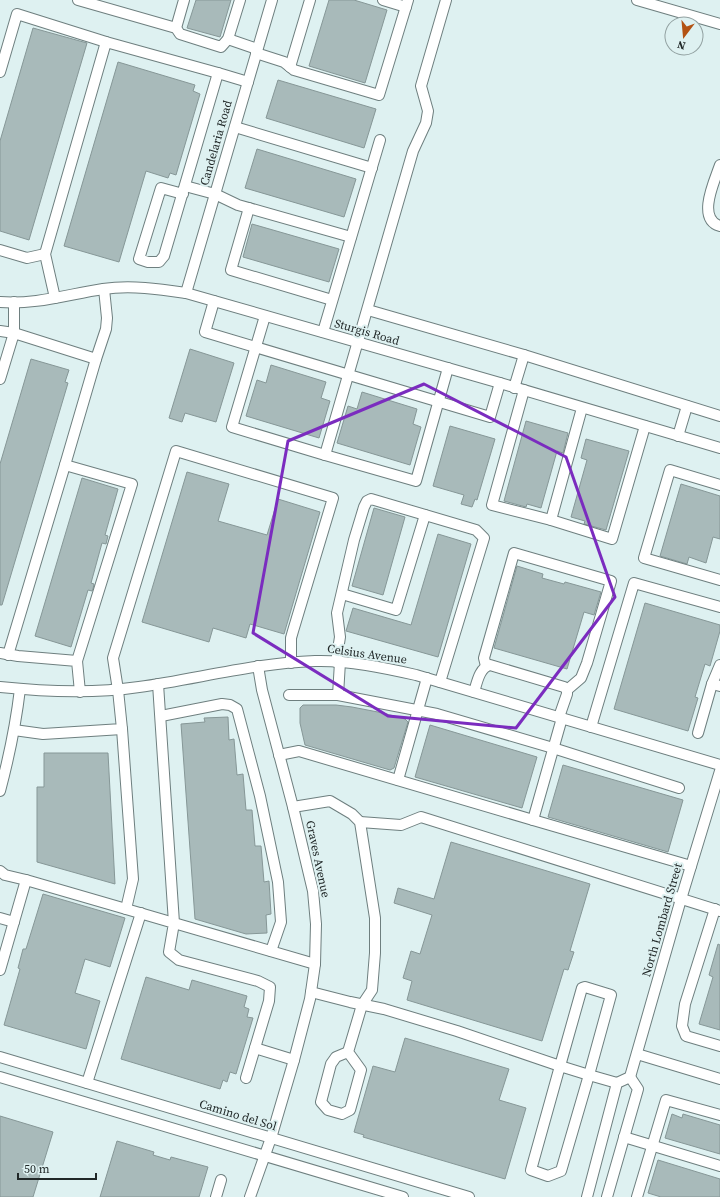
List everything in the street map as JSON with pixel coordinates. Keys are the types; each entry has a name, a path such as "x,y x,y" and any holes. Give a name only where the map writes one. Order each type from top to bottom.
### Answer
{"street":[{"path":"78,0 176,28 180,34 221,47 228,39 240,0"},
{"path":"176,28 184,0"},
{"name":"Candelaria Road","path":"186,293 272,0"},
{"path":"289,62 310,0"},
{"path":"228,39 289,62 294,70 379,95 407,3 383,0"},
{"path":"325,455 413,151 426,123 428,111 421,86 446,0"},
{"path":"637,0 720,24"},
{"path":"0,72 17,14 106,42 248,82"},
{"path":"55,298 45,254 106,42"},
{"path":"218,73 184,190 164,256 159,262 139,260 161,188 184,190 215,194 238,205 351,237"},
{"path":"235,127 372,168"},
{"path":"322,332 380,140"},
{"path":"720,165 708,204 708,214 715,224 720,226"},
{"path":"249,208 231,270 332,300"},
{"path":"0,250 27,258 45,254"},
{"name":"Sturgis Road","path":"0,302 55,298 104,289 135,287 186,293 720,448"},
{"path":"77,661 4,654 65,465 106,329 107,318 104,289"},
{"path":"214,301 205,332 490,417 500,383"},
{"path":"0,379 14,333 14,302"},
{"path":"368,310 524,355 720,416"},
{"path":"266,316 232,427 416,481 448,368"},
{"path":"0,331 14,333 96,359"},
{"path":"524,355 519,389 492,505 551,520 612,539 646,426"},
{"path":"678,436 687,406"},
{"path":"551,520 582,408"},
{"path":"126,909 133,879 122,729 113,658 176,451 332,498 291,638 292,663"},
{"path":"65,465 132,484 77,661 80,692"},
{"path":"720,485 670,470 644,558 720,580"},
{"path":"338,695 340,637 338,613 354,540 367,501 371,499 476,530 484,538 440,682"},
{"path":"342,594 396,610 425,515"},
{"path":"474,692 479,676 486,666 484,658 514,554 611,581 581,678 567,690 533,820"},
{"path":"591,727 634,583 720,607"},
{"name":"Celsius Avenue","path":"0,687 80,692 118,690 258,666 316,660 338,662 384,668 427,678 720,765"},
{"path":"486,666 490,665 564,687 567,690"},
{"path":"698,733 716,685 720,665"},
{"name":"Graves Avenue","path":"250,1197 271,1138 294,1060 311,992 315,964 316,924 313,891 293,807 262,690 258,666"},
{"path":"398,780 427,678"},
{"path":"158,684 174,923 169,952 179,960 258,981 270,987 269,1002 246,1078"},
{"path":"0,790 9,756 20,689"},
{"path":"289,695 338,695 437,714 553,748 680,788"},
{"path":"161,716 222,704 230,705 237,709 260,796 278,882 281,922 271,951"},
{"path":"14,730 43,734 122,729"},
{"path":"279,755 299,751 691,866"},
{"name":"North Lombard Street","path":"630,1077 681,899 720,771"},
{"path":"293,807 330,801 352,814 360,822 375,918 375,953 372,990 362,1005 348,1052"},
{"path":"360,822 401,825 421,817 718,910 685,1004 682,1026 686,1036 720,1046"},
{"path":"0,871 5,875 315,964"},
{"path":"0,970 26,880"},
{"path":"87,1083 141,913"},
{"path":"0,918 14,922"},
{"path":"585,987 611,995 589,1075 561,1171 548,1176 531,1170 582,988 585,987"},
{"path":"311,992 384,1009 457,1031 560,1066 618,1083 630,1077 638,1089 607,1197"},
{"path":"255,1048 294,1060"},
{"path":"348,1052 361,1070 350,1110 342,1114 328,1110 321,1102 331,1064 336,1057 348,1052"},
{"path":"637,1054 720,1079"},
{"name":"Camino del Sol","path":"0,1057 470,1197"},
{"path":"0,1077 403,1197"},
{"path":"587,1197 618,1083"},
{"path":"637,1197 666,1100 720,1115"},
{"path":"624,1137 720,1166"},
{"path":"216,1197 221,1180"}],"highlighted area":[{"path":"424,384 566,457 615,597 516,728 388,716 253,633 288,441"}],"building":[{"path":"196,0 231,0 220,37 187,28"},
{"path":"329,0 354,0 387,10 365,83 309,66"},
{"path":"33,28 87,43 29,240 0,231 0,141"},
{"path":"118,62 195,85 193,91 200,94 176,175 170,173 168,178 146,171 119,262 64,246"},
{"path":"278,80 376,109 364,148 266,118"},
{"path":"257,149 356,179 344,217 245,188"},
{"path":"252,224 339,249 329,282 243,257"},
{"path":"190,349 234,363 216,422 185,413 182,422 169,418"},
{"path":"31,359 69,370 65,382 68,383 2,605 0,605 0,464"},
{"path":"271,365 326,382 321,398 330,401 319,438 246,416 257,380 266,383"},
{"path":"362,392 417,409 413,424 421,427 410,465 337,443 348,406 357,409"},
{"path":"526,421 568,433 563,453 557,451 541,508 527,504 526,507 504,501"},
{"path":"450,426 495,439 477,500 475,499 472,507 461,504 464,495 433,486"},
{"path":"586,439 629,451 606,530 584,524 585,521 571,517 587,460 581,458"},
{"path":"187,472 229,484 218,521 267,535 278,499 320,512 284,634 250,624 246,638 213,628 209,642 142,622"},
{"path":"82,478 118,489 105,535 108,536 106,544 102,543 91,583 94,584 93,589 92,591 88,590 71,647 35,636"},
{"path":"681,484 720,496 720,539 713,537 706,563 689,557 687,564 660,556"},
{"path":"374,508 405,517 383,595 352,586"},
{"path":"438,534 471,544 438,657 346,631 353,608 411,625"},
{"path":"517,566 543,574 542,578 564,584 565,582 601,592 594,615 584,612 567,669 494,648"},
{"path":"645,603 720,625 720,631 710,666 705,664 695,697 698,698 688,731 614,709"},
{"path":"303,705 336,705 352,707 405,719 408,722 394,768 390,770 305,745 300,723 300,708"},
{"path":"228,717 229,740 234,739 237,775 243,774 246,810 252,810 255,846 261,846 264,882 269,881 271,914 266,915 267,933 246,934 195,919 181,724 205,722 204,718"},
{"path":"430,725 537,757 522,808 415,777"},
{"path":"44,753 108,753 115,884 37,862 37,787 44,787"},
{"path":"563,765 683,800 668,852 548,817"},
{"path":"451,842 590,884 570,951 574,952 568,970 564,969 542,1041 407,1000 412,981 403,978 411,951 420,954 432,915 394,903 398,888 434,899"},
{"path":"43,894 125,918 110,967 85,959 75,993 100,1001 86,1049 4,1025 20,969 18,968 23,949 26,949"},
{"path":"718,944 720,945 720,1030 699,1024 713,977 709,975"},
{"path":"146,977 189,990 192,980 247,996 244,1007 249,1009 247,1017 253,1018 236,1074 230,1072 227,1082 223,1080 220,1089 121,1059"},
{"path":"405,1038 509,1069 499,1100 526,1108 505,1179 363,1137 364,1135 354,1132 373,1066 395,1072"},
{"path":"672,1114 682,1118 683,1114 720,1125 720,1154 665,1138"},
{"path":"0,1116 53,1132 33,1197 0,1197"},
{"path":"117,1141 154,1152 153,1155 170,1160 171,1157 208,1167 199,1197 100,1197"},
{"path":"658,1160 720,1179 720,1197 661,1197 648,1193"}]}
